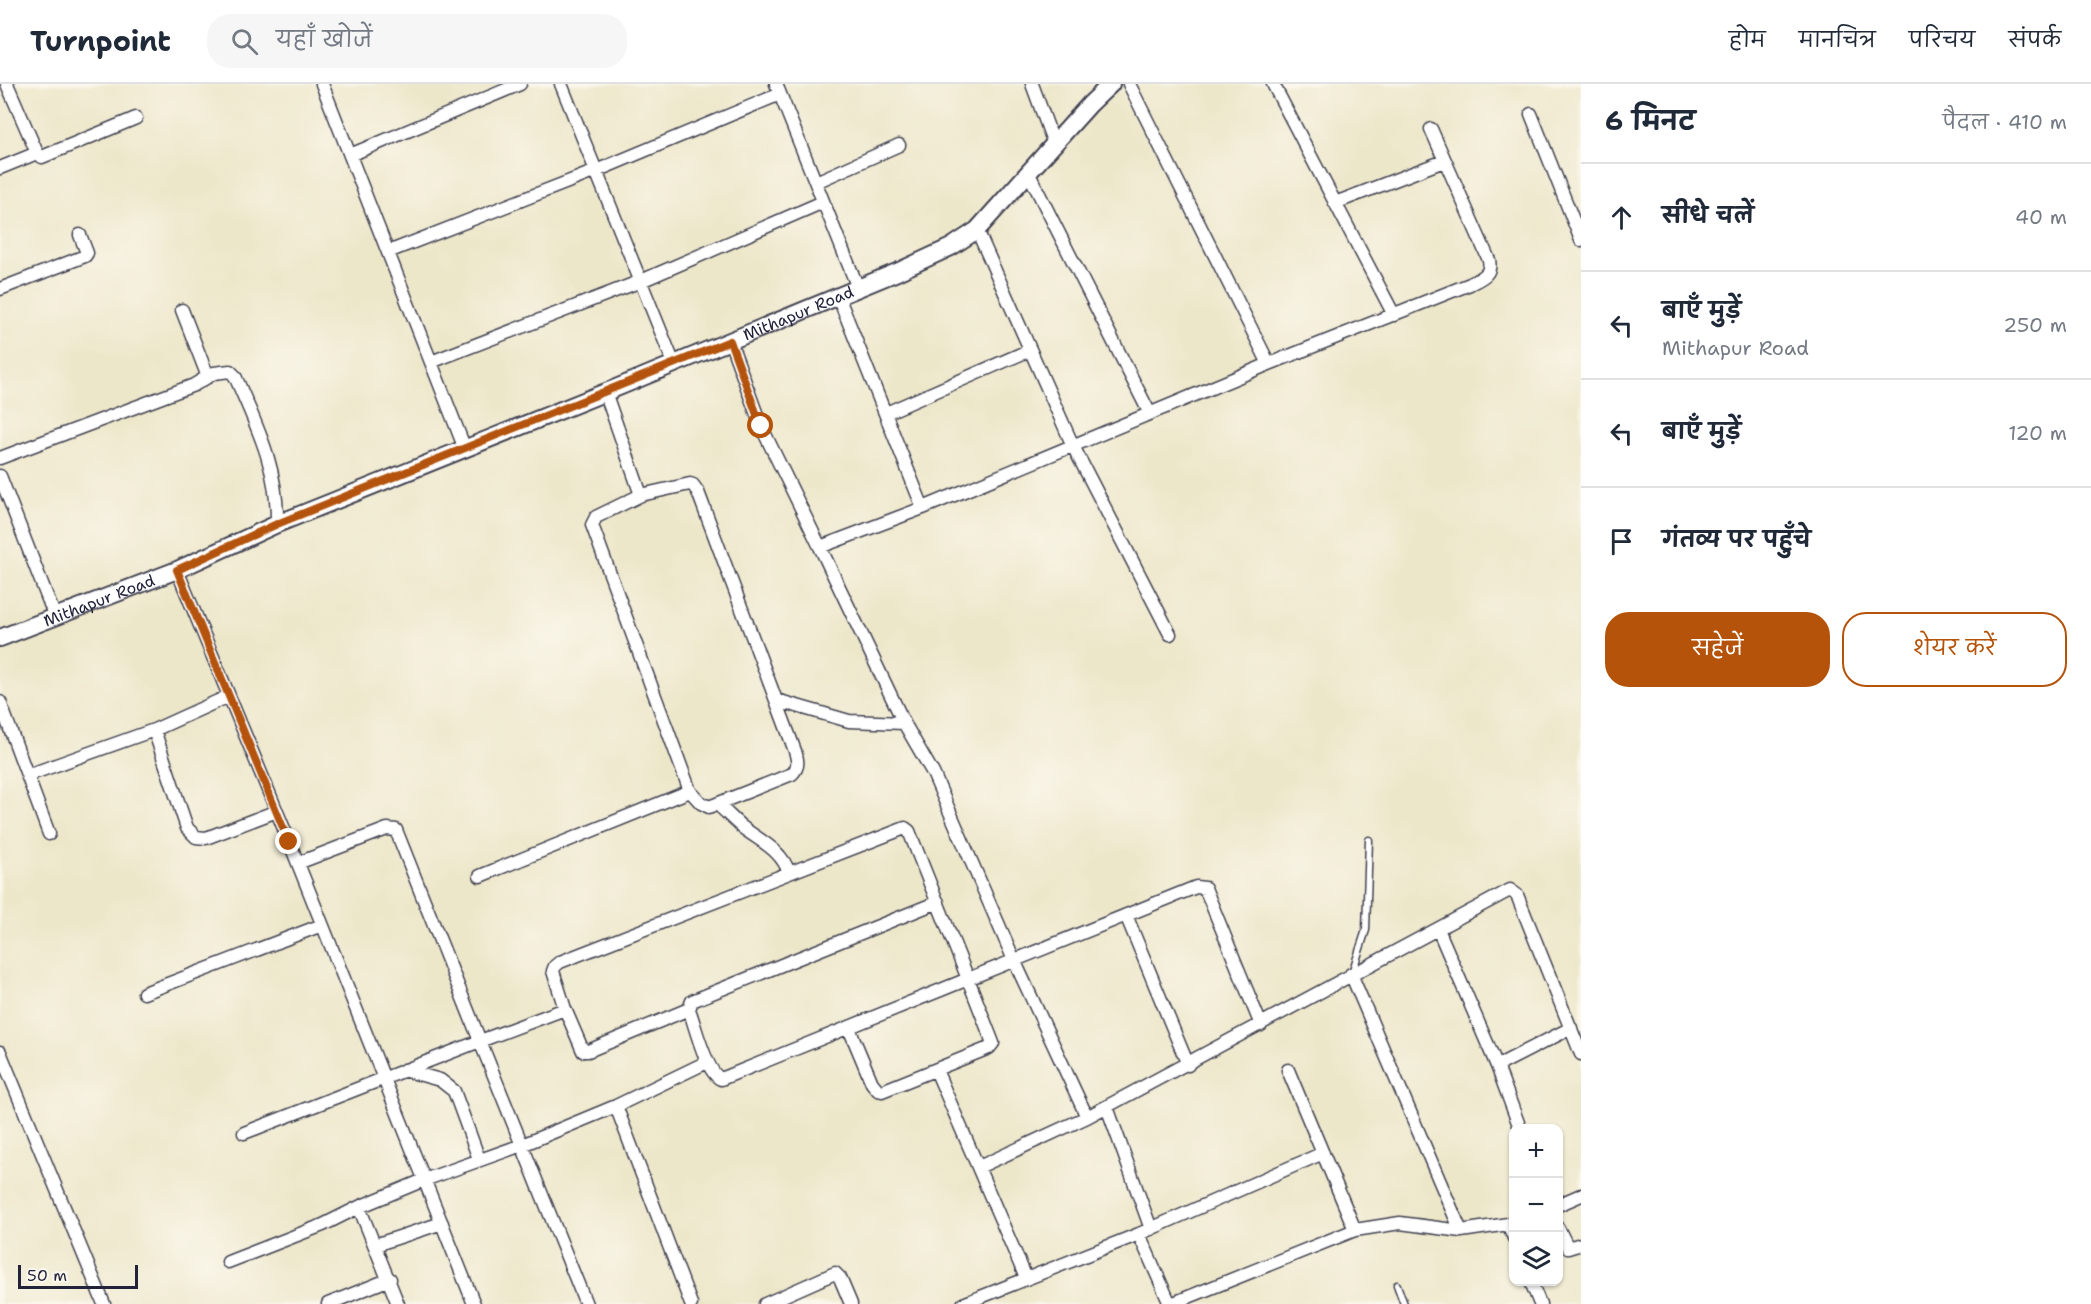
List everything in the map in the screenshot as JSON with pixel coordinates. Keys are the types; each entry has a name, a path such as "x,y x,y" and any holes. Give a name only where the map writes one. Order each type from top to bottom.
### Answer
{"street":[{"path":"322,84 465,449"},
{"path":"350,155 520,84"},
{"path":"561,84 674,364"},
{"path":"1032,84 1054,144"},
{"name":"Mithapur Road","path":"0,638 177,570 277,524 730,341 951,247 977,230 1111,84"},
{"path":"1129,84 1269,364"},
{"path":"1273,84 1394,315"},
{"path":"388,252 596,171 778,89 858,288"},
{"path":"6,91 40,156 46,157 136,118"},
{"path":"1531,114 1581,240"},
{"path":"820,547 923,508 1485,276 1489,269 1489,260 1431,129"},
{"path":"816,182 899,146"},
{"path":"0,168 37,153"},
{"path":"1335,203 1444,161"},
{"path":"1028,172 1150,414"},
{"path":"431,362 641,281 823,201"},
{"path":"977,230 1072,446 1170,634"},
{"path":"0,289 86,256 80,235"},
{"path":"838,296 923,508"},
{"path":"182,310 208,376"},
{"path":"730,341 761,426 904,723 933,773 1014,960 1087,1117"},
{"path":"886,412 1030,350"},
{"path":"0,458 194,385 208,376 227,371 232,372 274,475 278,500 277,524"},
{"path":"605,392 640,495"},
{"path":"0,476 4,496 55,617"},
{"path":"681,485 695,486 776,700 795,751 798,764 796,770 792,774 717,804 706,806 690,791 592,525 596,517 640,495 681,485"},
{"path":"177,570 277,811 474,1304"},
{"path":"28,775 154,730 229,696"},
{"path":"776,700 849,721 904,723"},
{"path":"0,702 49,834"},
{"path":"154,730 187,828 196,837 206,838 277,811"},
{"path":"480,876 690,791"},
{"path":"717,804 742,827 780,855 786,862 789,873"},
{"path":"689,1009 584,1052 580,1048 565,1009 553,971 560,962 905,828 909,831 993,1043 989,1048 936,1071 882,1091 872,1083 849,1028"},
{"path":"298,863 387,829 396,830 586,1304"},
{"path":"938,902 690,1003 689,1009 707,1062 715,1076 721,1079 1196,886 1205,888 1261,1025"},
{"path":"979,1167 1087,1117 1188,1065 1505,891 1512,890 1517,895 1581,1054"},
{"path":"1126,915 1188,1065"},
{"path":"144,993 322,925"},
{"path":"1438,928 1497,1066 1519,1124"},
{"path":"1352,975 1461,1231"},
{"path":"244,1133 565,1009"},
{"path":"1497,1066 1571,1028"},
{"path":"0,1053 104,1304"},
{"path":"228,1262 323,1225 424,1180 522,1145 616,1106 707,1062"},
{"path":"404,1070 440,1080 454,1091 479,1159"},
{"path":"1288,1070 1355,1230"},
{"path":"936,1071 1026,1278"},
{"path":"616,1106 691,1304"},
{"path":"1107,1107 1151,1229"},
{"path":"963,1304 1151,1229 1323,1153"},
{"path":"1563,1203 1581,1195"},
{"path":"359,1207 399,1304"},
{"path":"375,1245 442,1223"},
{"path":"1139,1234 1171,1304 1355,1230 1400,1223 1461,1231 1509,1223"},
{"path":"1560,1232 1568,1248 1581,1244"},
{"path":"765,1304 835,1273 840,1278 851,1304"},
{"path":"328,1304 390,1279"},
{"path":"1533,1286 1540,1304"}],"lane":[{"path":"1352,975 1366,930 1369,840"},
{"path":"1396,1285 1404,1304"}],"route":[{"path":"289,842 177,570 277,524 730,341 761,426"}]}
